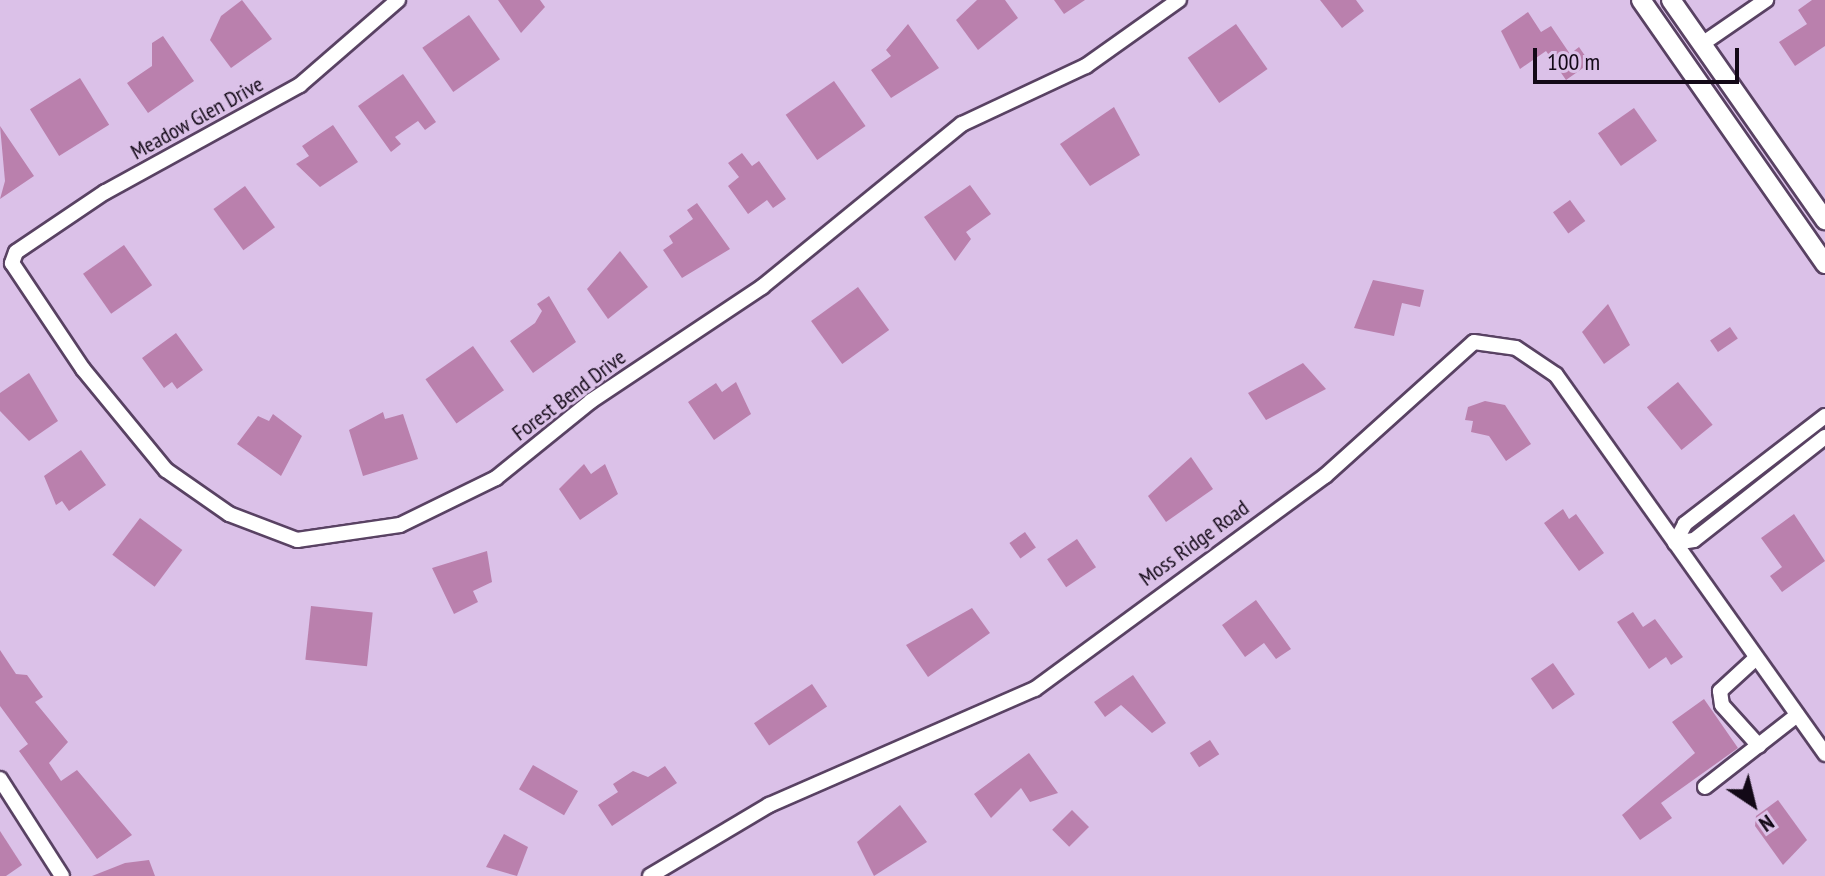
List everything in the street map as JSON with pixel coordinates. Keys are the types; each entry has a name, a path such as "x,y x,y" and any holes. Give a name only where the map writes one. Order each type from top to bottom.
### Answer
{"main road":[{"path":"1641,0 1825,264"},
{"path":"1671,0 1825,220"}],"street":[{"name":"Meadow Glen Drive","path":"12,263 32,240 105,192 300,85 398,0"},
{"name":"Forest Bend Drive","path":"12,263 127,427 166,470 229,514 297,540 400,525 496,478 591,401 762,287 962,124 1086,66 1179,0"},
{"path":"1702,44 1766,0"},
{"name":"Moss Ridge Road","path":"650,876 769,805 1035,689 1325,476 1474,342 1516,348 1544,363 1825,754"},
{"path":"1675,543 1696,514 1825,416"},
{"path":"1675,543 1694,540 1825,437"},
{"path":"1756,658 1720,691 1722,705 1759,746"},
{"path":"1705,787 1797,715"},
{"path":"0,779 62,876"}],"building":[{"path":"242,0 272,39 231,68 210,40 221,16"},
{"path":"498,0 540,0 545,7 521,33"},
{"path":"977,0 1005,0 1018,18 978,50 956,20"},
{"path":"1054,0 1085,0 1064,14"},
{"path":"1320,0 1356,0 1364,11 1342,28"},
{"path":"1812,0 1825,0 1825,46 1795,66 1779,42 1807,24 1798,10"},
{"path":"1528,12 1541,32 1551,26 1570,54 1579,47 1590,63 1566,80 1546,51 1520,69 1501,31"},
{"path":"469,15 500,59 453,92 422,48"},
{"path":"908,24 939,68 891,98 871,70 891,56 886,50"},
{"path":"1236,24 1268,69 1219,103 1188,58"},
{"path":"163,36 194,81 148,113 127,83 152,66 152,43"},
{"path":"403,74 436,122 425,130 418,121 395,137 401,144 391,152 358,106"},
{"path":"80,78 109,125 59,156 30,109"},
{"path":"834,81 866,126 817,160 786,115"},
{"path":"1114,107 1140,155 1090,186 1060,144"},
{"path":"1634,108 1657,141 1621,166 1598,133"},
{"path":"333,125 358,162 320,187 296,164 309,156 302,146"},
{"path":"0,126 34,176 0,199 5,181"},
{"path":"742,153 752,166 759,161 786,199 773,208 767,200 748,214 728,186 739,177 728,163"},
{"path":"970,185 991,214 966,232 971,239 955,261 924,217"},
{"path":"245,186 275,227 243,250 213,209"},
{"path":"1570,200 1585,221 1568,233 1553,212"},
{"path":"697,203 730,249 682,278 663,250 673,243 669,236 693,219 687,210"},
{"path":"124,245 152,285 111,314 83,274"},
{"path":"620,251 648,287 608,319 587,289"},
{"path":"1373,280 1424,290 1420,307 1402,303 1394,336 1354,328"},
{"path":"858,287 889,330 842,364 811,321"},
{"path":"549,296 576,342 533,373 510,341 535,323 542,311 537,304"},
{"path":"1608,304 1630,345 1604,364 1582,332"},
{"path":"1730,327 1738,339 1718,352 1710,340"},
{"path":"176,333 203,370 177,389 172,382 164,388 142,358"},
{"path":"473,346 504,390 456,424 425,379"},
{"path":"1303,363 1326,389 1266,420 1248,393"},
{"path":"29,373 58,421 29,441 0,411 0,393"},
{"path":"736,382 751,414 714,440 688,402 716,383 722,392"},
{"path":"1678,382 1713,425 1682,450 1647,407"},
{"path":"1485,401 1505,405 1531,444 1506,461 1489,436 1471,432 1473,421 1465,420 1468,407"},
{"path":"383,412 385,419 403,414 418,459 363,476 349,430"},
{"path":"273,414 302,436 281,476 237,444 258,416 269,421"},
{"path":"81,450 106,485 69,511 62,501 56,505 44,476"},
{"path":"1191,457 1213,489 1166,522 1148,496"},
{"path":"584,464 591,474 605,464 618,494 580,520 559,489"},
{"path":"1563,509 1569,519 1576,514 1604,553 1579,571 1544,523"},
{"path":"1794,514 1825,561 1782,592 1770,576 1782,567 1761,538"},
{"path":"140,518 182,550 155,587 112,555"},
{"path":"1025,532 1036,548 1020,558 1009,543"},
{"path":"1077,539 1096,567 1066,587 1047,559"},
{"path":"487,551 492,582 473,591 478,602 454,614 432,568"},
{"path":"1256,600 1291,649 1276,659 1264,643 1245,657 1222,625"},
{"path":"311,606 373,612 367,666 305,660"},
{"path":"972,608 990,633 928,677 906,645"},
{"path":"1633,612 1643,627 1655,619 1683,657 1671,665 1666,657 1649,669 1617,622"},
{"path":"0,650 16,674 27,675 43,697 35,702 68,742 49,763 61,781 77,770 132,835 97,859 19,751 28,744 0,706"},
{"path":"1553,663 1575,694 1553,710 1531,678"},
{"path":"1133,675 1166,723 1152,733 1121,705 1105,717 1094,702"},
{"path":"812,684 827,706 769,746 754,723"},
{"path":"1704,699 1738,748 1661,803 1672,818 1640,840 1622,815 1695,753 1672,722"},
{"path":"1210,740 1219,754 1199,767 1190,753"},
{"path":"1029,753 1058,793 1030,802 1021,788 991,818 974,794"},
{"path":"533,765 578,791 564,815 519,789"},
{"path":"665,766 677,783 612,826 598,805 618,792 613,784 633,771 648,777"},
{"path":"1778,800 1807,840 1783,865 1755,826 1756,816"},
{"path":"900,805 927,842 874,876 857,842"},
{"path":"1072,810 1089,827 1069,847 1052,830"},
{"path":"0,831 22,865 6,876 0,876"},
{"path":"504,834 528,847 517,876 486,867"},
{"path":"149,860 155,876 92,876 125,863"}]}
